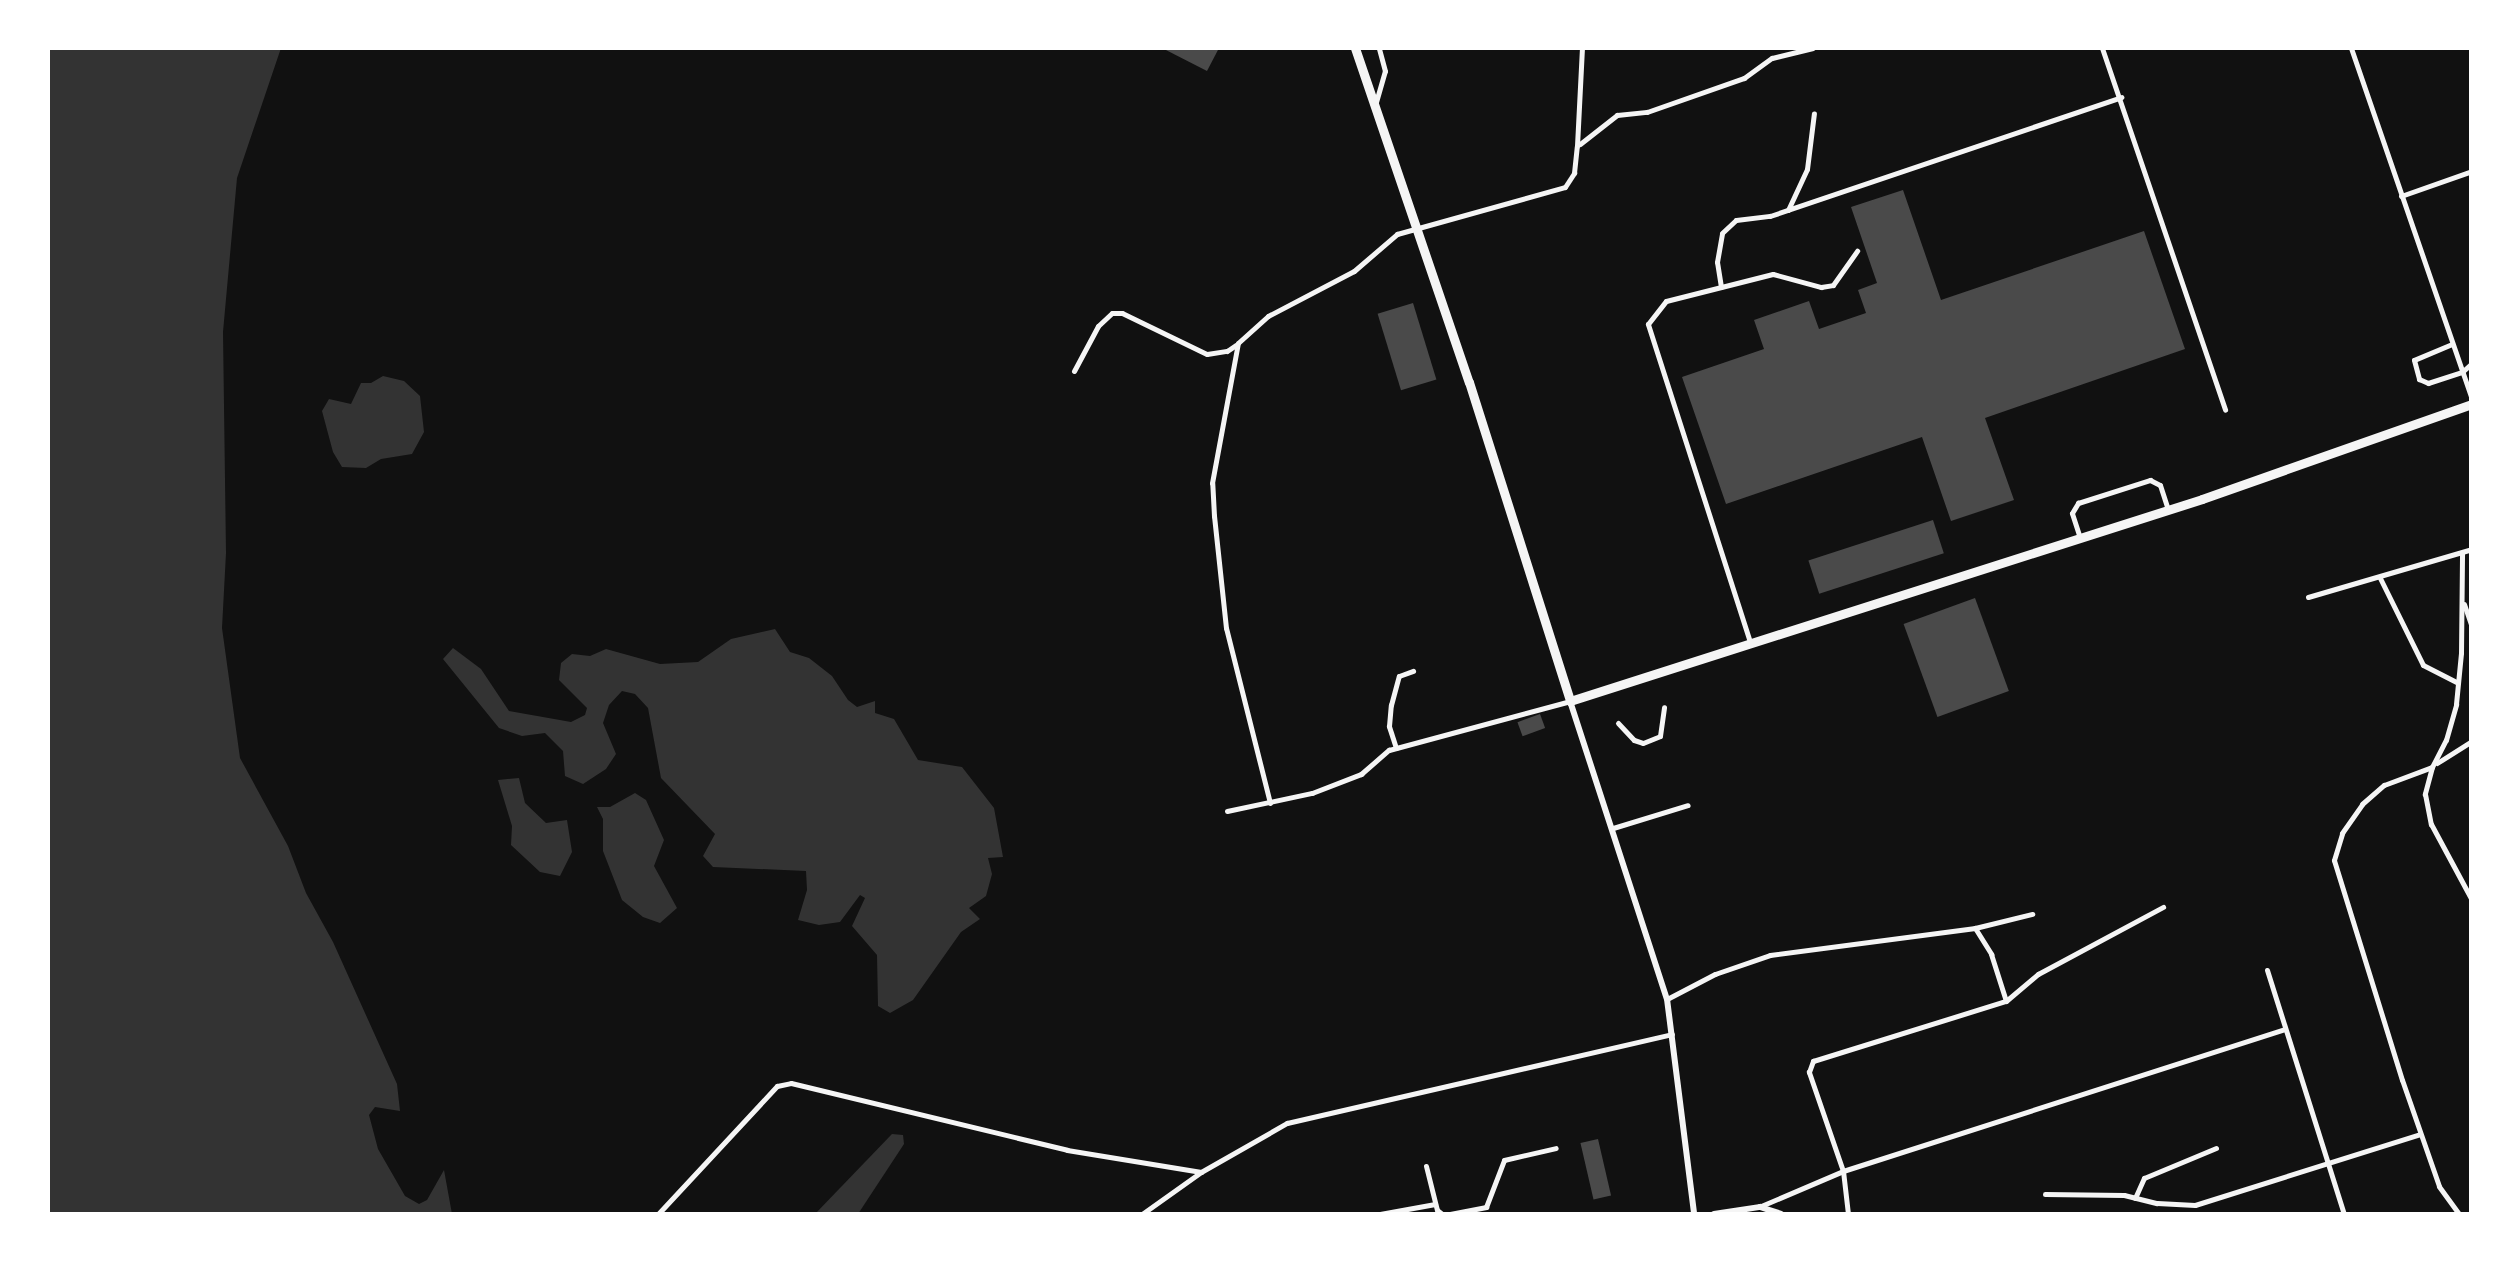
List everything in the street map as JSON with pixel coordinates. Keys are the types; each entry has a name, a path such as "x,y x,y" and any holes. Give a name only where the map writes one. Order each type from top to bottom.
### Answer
{"main road":[{"path":"1355,48 1417,226 1570,701 2168,510 2472,402"}],"street":[{"path":"1375,106 1385,71 1380,48"},
{"path":"1074,372 1098,326 1112,313 1122,314 1207,354 1228,351 1268,316 1354,272 1397,234 1565,187 1574,173 1578,146 1582,48"},
{"path":"1578,146 1616,115 1647,112 1744,78 1772,58 1813,48"},
{"path":"2102,48 2225,410"},
{"path":"2354,48 2400,196 2472,402"},
{"path":"1721,287 1717,262 1725,228 1741,218 1788,210 2121,98"},
{"path":"1788,210 1807,169 1814,112"},
{"path":"2400,196 2472,170"},
{"path":"1750,642 1648,324 1666,301 1773,274 1825,287 1838,282 1857,251"},
{"path":"1238,343 1212,484 1214,516 1226,628 1270,802"},
{"path":"2452,344 2419,356 2413,364 2422,382 2462,372 2472,363"},
{"path":"2080,538 2072,512 2078,504 2150,480 2160,485 2168,510"},
{"path":"2308,597 2472,548"},
{"path":"2462,553 2458,683 2446,740 2426,794 2431,824 2472,900"},
{"path":"2379,577 2423,666 2458,683"},
{"path":"2462,596 2472,627"},
{"path":"1396,748 1390,726 1391,705 1399,676 1414,671"},
{"path":"1227,811 1361,774 1396,748 1570,701 1668,999 1694,1214"},
{"path":"1618,723 1634,740 1643,743 1660,736 1664,708"},
{"path":"2459,1214 2439,1186 2334,860 2342,833 2371,795 2434,766 2472,741"},
{"path":"1613,828 1688,805"},
{"path":"1848,1214 1844,1171 1809,1072 1810,1064 2006,1001 2038,974 2163,907"},
{"path":"1668,999 1715,974 1770,955 1975,928 2032,914"},
{"path":"1975,928 1991,954 2006,1001"},
{"path":"2267,970 2344,1214"},
{"path":"1714,1214 1760,1207 1844,1171 2284,1029"},
{"path":"1142,1214 1201,1172 1287,1122 1672,1034"},
{"path":"658,1214 777,1086 792,1083 1048,1146 1201,1172"},
{"path":"2046,1194 2194,1205 2421,1134"},
{"path":"1426,1166 1435,1204 1446,1214 1486,1207 1504,1160 1556,1148"},
{"path":"2135,1198 2144,1178 2216,1148"},
{"path":"1380,1214 1435,1204"},
{"path":"1760,1207 1781,1214"}],"shaded area":[{"path":"48,48 281,48 237,178 223,332 226,553 222,628 240,758 288,846 306,893 333,942 397,1084 400,1111 375,1107 369,1115 378,1149 405,1196 419,1204 427,1200 444,1170 452,1214 48,1214"},
{"path":"383,376 404,381 420,396 424,432 412,454 381,459 366,468 342,467 333,452 322,411 329,399 351,404 361,383 371,383"},
{"path":"775,629 790,652 809,658 832,676 857,707 875,701 875,713 894,719 918,760 962,767 994,808 1003,857 988,858 992,874 986,896 969,908 980,919 961,932 913,1000 890,1013 878,1006 877,955 852,926 865,898 860,895 840,922 819,925 798,920 807,890 806,871 713,867 703,856 715,834 661,778 648,708 635,694 622,691 609,705 603,723 616,754 606,769 583,784 565,776 563,751 545,733 522,736 499,728 443,659 453,648 481,669 509,711 571,722 585,715 587,708 559,680 561,663 572,654 590,656 606,649 660,664 698,662 731,639"},
{"path":"519,778 525,803 546,823 567,820 572,852 560,876 540,872 511,845 512,826 498,780"},
{"path":"635,793 646,800 664,840 654,866 677,908 660,923 643,917 622,900 603,851 603,819 597,807 610,807"},
{"path":"892,1134 903,1135 904,1144 858,1214 815,1214"}],"building":[{"path":"1162,48 1219,48 1207,71"},
{"path":"1903,190 1941,300 2144,231 2185,349 1985,418 2014,500 1951,521 1922,437 1726,504 1682,377 1764,349 1754,320 1809,301 1819,329 1866,313 1858,290 1877,283 1851,207"},
{"path":"1413,303 1436,380 1401,390 1378,314"},
{"path":"1933,520 1944,553 1819,594 1808,560"},
{"path":"1975,598 2009,691 1937,717 1904,624"},
{"path":"1540,714 1545,728 1523,736 1517,722"},
{"path":"1598,1139 1611,1196 1594,1200 1580,1143"}]}
